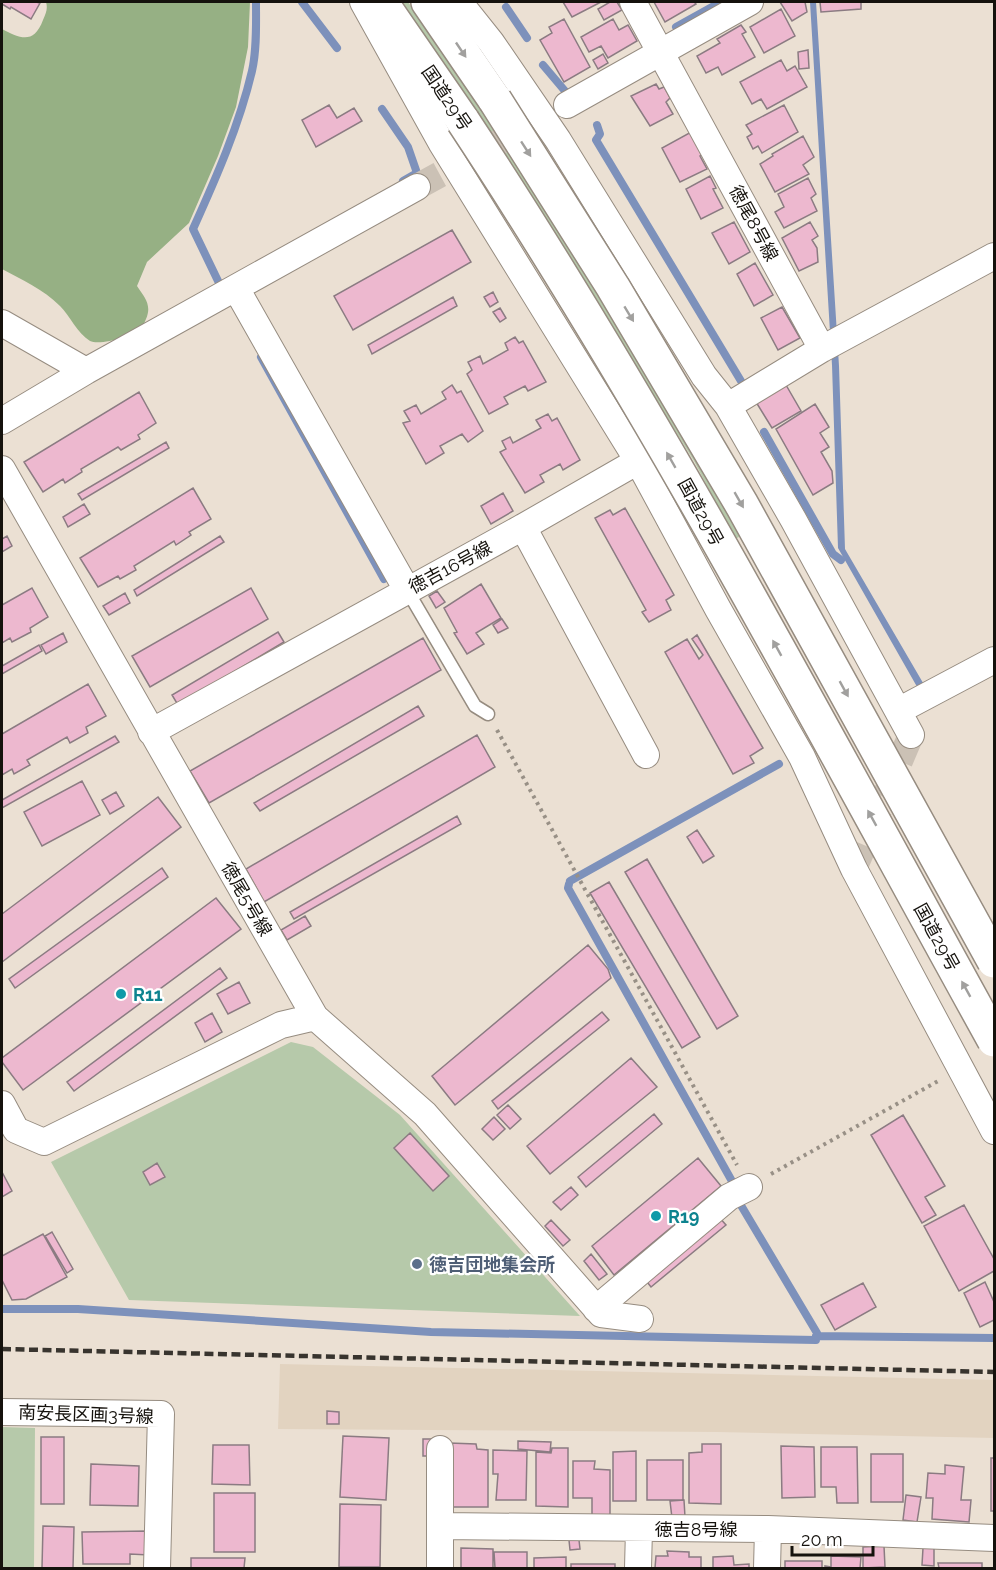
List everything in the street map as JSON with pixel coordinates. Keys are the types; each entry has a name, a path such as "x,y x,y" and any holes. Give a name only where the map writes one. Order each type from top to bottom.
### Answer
{"highway":[{"name":"国道29号","path":"381,2 463,121 549,255 669,455 994,1040"},
{"path":"428,2 495,100 613,287 742,505 994,961"}],"street":[{"path":"363,2 442,144 638,461 802,757 854,869 994,1131"},
{"path":"459,2 491,42 558,140 704,376 728,406 793,519 911,735"},
{"name":"徳尾8号線","path":"633,2 822,348"},
{"path":"567,105 750,2"},
{"path":"2,421 86,371 417,187"},
{"path":"728,406 822,348 994,256"},
{"path":"236,288 407,590"},
{"path":"2,323 86,371"},
{"name":"徳吉16号線","path":"151,732 638,461"},
{"name":"徳尾5号線","path":"2,469 315,1017 425,1114 596,1309"},
{"path":"523,527 646,755"},
{"path":"898,711 994,660"},
{"path":"2,1104 16,1130 44,1142 281,1025 315,1017"},
{"path":"640,1319 601,1314 596,1309 729,1197 748,1187"},
{"name":"南安長区画3号線","path":"2,1412 161,1414 157,1569"},
{"path":"440,1449 440,1569"},
{"name":"徳吉8号線","path":"440,1526 768,1529 994,1538"},
{"path":"638,1569 639,1529"},
{"path":"767,1569 768,1529"}],"lane":[{"path":"407,590 475,706 488,714"}],"path":[{"path":"488,714 748,1187 961,1068"}],"shaded area":[{"path":"280,1364 994,1380 994,1438 717,1432 278,1429"}],"green space":[{"path":"46,2 250,2 248,47 236,107 218,156 189,223 147,262 137,286 148,306 148,314 142,327 132,334 109,341 90,341 81,334 64,310 47,295 2,269 2,29 21,37 31,36 43,20 47,9"},
{"path":"398,2 408,2 495,128 563,233 741,536 735,539 694,461 490,132"},
{"path":"291,1042 313,1047 400,1115 580,1316 129,1300 51,1162"},
{"path":"2,1427 35,1428 34,1568 2,1568"}],"water":[{"path":"810,2 816,2 839,366 845,549 926,688 920,692 838,548 832,365"}],"building":[{"path":"2,2 40,3 31,19 11,7 10,9"},
{"path":"563,2 601,2 572,17"},
{"path":"610,2 617,2 622,10 604,20 598,9"},
{"path":"654,2 694,2 696,4 665,22"},
{"path":"780,2 805,2 807,12 792,21"},
{"path":"820,2 861,2 861,9 821,12"},
{"path":"781,9 795,36 764,53 750,27"},
{"path":"564,19 590,67 564,82 540,40 552,33 549,27"},
{"path":"613,19 619,30 628,25 637,41 608,58 601,46 589,52 581,37"},
{"path":"741,25 746,32 742,34 755,57 722,75 718,67 706,73 697,56 720,43 717,39"},
{"path":"808,50 809,68 799,69 798,52"},
{"path":"603,54 608,63 598,69 593,60"},
{"path":"781,60 787,71 795,66 807,87 767,109 761,99 752,104 740,82"},
{"path":"656,84 659,89 664,87 670,98 666,102 673,114 650,126 631,96"},
{"path":"329,105 337,118 354,108 362,121 316,147 302,120"},
{"path":"784,105 798,132 762,153 758,146 753,149 747,137 752,134 746,125"},
{"path":"693,131 705,153 700,156 707,169 680,182 662,148"},
{"path":"803,136 814,157 803,165 809,174 775,192 760,164 773,156 772,154"},
{"path":"710,176 716,188 713,189 723,208 701,219 686,189"},
{"path":"808,178 816,194 811,198 817,211 784,228 775,212 784,207 778,194"},
{"path":"734,222 750,252 729,264 712,233"},
{"path":"810,222 818,236 812,240 817,248 818,262 799,271 782,238"},
{"path":"452,230 471,262 353,330 334,296"},
{"path":"755,263 773,295 754,306 737,274"},
{"path":"493,292 498,302 490,307 484,297"},
{"path":"453,297 457,306 372,354 368,345"},
{"path":"782,307 800,338 778,350 761,318"},
{"path":"500,308 506,318 500,322 493,312"},
{"path":"515,337 519,343 523,341 546,382 528,391 525,386 504,397 508,404 489,414 467,374 472,370 468,362 480,356 483,364 508,350 505,343"},
{"path":"452,385 457,393 461,391 483,431 468,442 462,434 440,446 444,453 426,464 403,423 410,421 404,411 416,405 421,414 446,399 442,392"},
{"path":"786,385 801,411 772,428 756,402"},
{"path":"139,392 156,423 138,435 140,439 121,450 118,447 81,469 82,472 65,483 63,479 43,492 24,462"},
{"path":"815,404 829,427 820,433 829,447 821,452 832,471 833,483 813,495 776,429"},
{"path":"548,414 552,421 557,418 580,460 563,470 560,464 540,475 544,482 525,493 500,452 506,449 502,441 510,437 513,443 541,428 536,420"},
{"path":"166,442 169,448 82,500 78,494"},
{"path":"193,488 211,519 189,532 191,535 176,545 174,541 134,566 136,570 120,579 118,576 98,587 80,558"},
{"path":"503,493 513,511 491,524 481,506"},
{"path":"84,504 90,514 68,527 63,517"},
{"path":"625,508 674,595 666,600 671,610 649,622 642,612 646,610 595,518 610,510 613,515"},
{"path":"7,536 12,546 2,552 2,539"},
{"path":"220,536 224,542 137,596 134,590"},
{"path":"481,584 501,618 476,633 484,644 467,654 454,633 457,632 444,608"},
{"path":"32,588 48,617 30,628 31,632 12,642 10,638 2,643 2,605"},
{"path":"251,588 268,619 150,687 132,656"},
{"path":"437,591 445,602 436,608 429,596"},
{"path":"125,593 130,603 109,615 103,606"},
{"path":"502,619 508,628 498,633 493,625"},
{"path":"278,632 284,642 178,705 172,695"},
{"path":"63,633 67,642 46,654 41,645"},
{"path":"697,635 763,748 750,756 754,763 733,774 665,652 687,639 699,659 703,655 692,639"},
{"path":"423,638 441,670 209,803 190,771"},
{"path":"39,645 42,651 2,674 2,666"},
{"path":"88,684 106,716 86,727 88,733 70,743 67,737 27,760 30,765 14,774 12,769 2,775 2,734"},
{"path":"418,706 424,716 260,811 254,803"},
{"path":"477,735 495,767 264,902 246,869"},
{"path":"115,736 119,742 2,808 2,800"},
{"path":"82,781 100,815 42,846 24,812"},
{"path":"116,792 124,806 110,814 102,800"},
{"path":"158,797 181,827 2,962 2,914"},
{"path":"457,816 461,824 294,919 290,912"},
{"path":"697,830 714,856 703,863 687,837"},
{"path":"647,859 738,1016 717,1029 625,872"},
{"path":"162,868 168,877 15,988 9,979"},
{"path":"609,882 700,1037 682,1048 590,893"},
{"name":"R11","path":"216,898 241,929 23,1090 2,1062 2,1058"},
{"path":"305,916 311,926 287,940 281,930"},
{"path":"588,945 608,969 611,978 455,1105 432,1076"},
{"path":"220,968 227,978 74,1091 67,1082"},
{"path":"239,982 250,1003 228,1014 217,994"},
{"path":"602,1012 609,1020 498,1109 492,1101"},
{"path":"212,1013 222,1032 205,1042 195,1023"},
{"path":"631,1058 657,1087 550,1174 527,1146"},
{"path":"508,1105 521,1119 510,1129 497,1115"},
{"path":"654,1114 662,1124 586,1187 578,1177"},
{"path":"903,1115 945,1186 925,1197 936,1215 922,1223 871,1135"},
{"path":"494,1117 505,1129 493,1140 482,1129"},
{"path":"410,1133 449,1176 433,1191 394,1148"},
{"name":"R19","path":"698,1158 721,1186 614,1275 592,1246"},
{"path":"157,1163 165,1177 150,1185 143,1172"},
{"path":"2,1172 12,1191 2,1197"},
{"path":"571,1187 578,1195 561,1210 553,1202"},
{"path":"964,1205 994,1259 994,1271 959,1291 924,1226"},
{"path":"718,1216 726,1225 651,1287 644,1278"},
{"path":"551,1220 570,1240 563,1246 545,1226"},
{"path":"52,1232 73,1269 67,1273 45,1236"},
{"path":"43,1234 67,1277 26,1299 12,1300 2,1280 2,1256"},
{"path":"591,1254 607,1274 599,1280 584,1261"},
{"path":"985,1282 994,1302 994,1320 980,1327 964,1293"},
{"path":"863,1283 876,1307 835,1330 821,1305"},
{"path":"327,1411 339,1412 339,1424 327,1424"},
{"path":"343,1436 389,1438 386,1500 340,1497"},
{"path":"41,1437 64,1437 64,1504 41,1504"},
{"path":"423,1439 432,1439 432,1456 423,1456"},
{"path":"518,1441 551,1442 550,1452 518,1449"},
{"path":"449,1443 476,1444 477,1449 488,1450 488,1507 450,1507"},
{"path":"702,1444 721,1444 721,1504 689,1503 689,1453 702,1452"},
{"path":"213,1445 249,1445 250,1485 212,1484"},
{"path":"781,1446 814,1447 815,1497 782,1498"},
{"path":"821,1447 857,1447 858,1503 837,1503 836,1487 821,1487"},
{"path":"552,1448 568,1448 568,1507 536,1506 536,1452 551,1453"},
{"path":"493,1450 527,1451 526,1500 496,1500 498,1474 493,1474"},
{"path":"636,1451 636,1501 613,1501 613,1452"},
{"path":"871,1454 903,1454 903,1502 871,1502"},
{"path":"991,1458 994,1458 994,1511 991,1511"},
{"path":"647,1460 683,1460 683,1500 647,1500"},
{"path":"573,1461 595,1461 594,1469 610,1470 610,1515 592,1515 592,1498 573,1498"},
{"path":"91,1464 139,1466 138,1506 90,1505"},
{"path":"945,1465 964,1467 961,1500 971,1500 969,1522 932,1519 933,1498 926,1498 928,1473 945,1474"},
{"path":"214,1493 255,1493 255,1552 214,1552"},
{"path":"906,1495 921,1497 917,1522 903,1520"},
{"path":"684,1500 685,1517 672,1518 670,1501"},
{"path":"340,1504 381,1505 380,1567 339,1567"},
{"path":"43,1526 74,1527 73,1568 42,1568"},
{"path":"148,1531 149,1555 130,1554 130,1564 83,1564 82,1532"},
{"path":"569,1540 579,1540 580,1549 570,1550"},
{"path":"884,1546 885,1567 863,1568 863,1547"},
{"path":"461,1548 493,1549 493,1568 461,1568"},
{"path":"923,1548 934,1548 934,1566 922,1565"},
{"path":"667,1551 689,1552 689,1557 701,1557 701,1568 655,1568 656,1556 668,1556"},
{"path":"494,1552 527,1552 527,1568 495,1568"},
{"path":"733,1556 734,1565 749,1564 749,1568 713,1568 713,1557"},
{"path":"831,1556 861,1557 860,1568 825,1568 825,1566 831,1567"},
{"path":"566,1557 566,1568 534,1568 534,1558"},
{"path":"191,1558 245,1558 244,1568 191,1568"},
{"path":"785,1561 822,1561 822,1568 785,1568"},
{"path":"938,1563 982,1563 982,1568 939,1568"},
{"path":"571,1564 615,1564 615,1568 571,1568"}],"waterway":[{"path":"219,283 193,229 226,152 247,91 255,54 256,2"},
{"path":"302,2 337,48"},
{"path":"676,27 721,2"},
{"path":"506,7 527,38"},
{"path":"543,65 565,91"},
{"path":"382,109 408,147 417,173 403,181"},
{"path":"597,125 600,134 596,140 741,381"},
{"path":"261,357 384,579"},
{"path":"764,432 833,554 841,560"},
{"path":"570,881 779,764"},
{"path":"569,884 568,888 733,1183"},
{"path":"739,1202 817,1333"},
{"path":"2,1309 78,1309 431,1332 816,1340 816,1336 994,1338"}],"tunnel":[{"path":"417,187 532,124"},
{"path":"854,869 911,735"}],"railway":[{"path":"2,1349 994,1372"}],"place":[{"name":"R11","path":"121,994"},
{"name":"R19","path":"656,1216"},
{"name":"徳吉団地集会所","path":"417,1264"}]}
